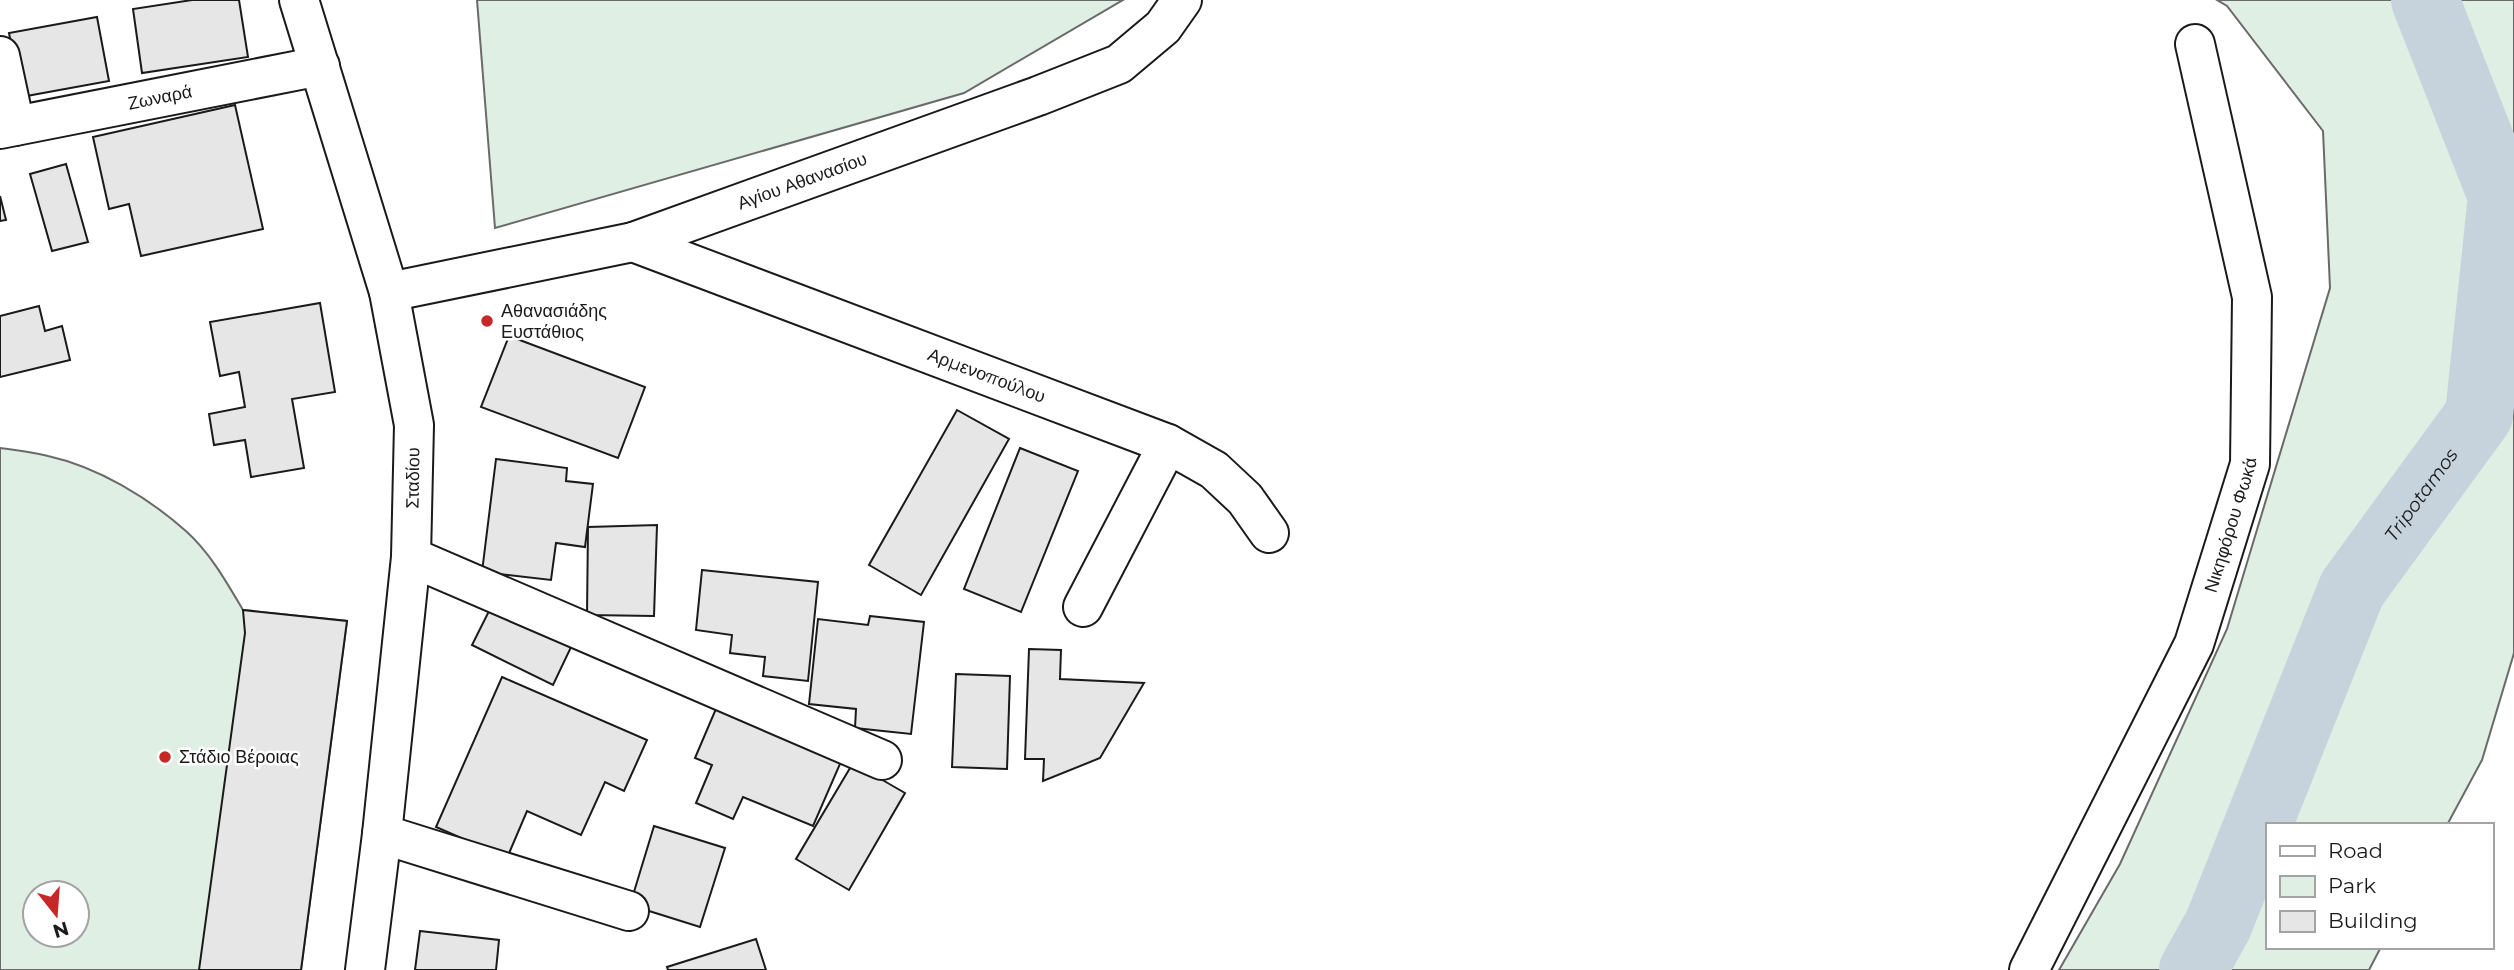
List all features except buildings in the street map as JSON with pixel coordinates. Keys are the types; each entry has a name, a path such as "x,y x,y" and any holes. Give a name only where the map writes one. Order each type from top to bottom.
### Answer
{"street":[{"name":"Σταδίου","path":"299,0 389,292 414,425 411,557 365,970"},
{"name":"Αγίου Αθανασίου","path":"389,292 633,242 1038,96 1119,64 1163,27 1182,0"},
{"name":"Νικηφόρου Φωκά","path":"2029,970 2194,644 2250,464 2252,297 2195,44"},
{"path":"0,56 7,127"},
{"name":"Ζωναρά","path":"7,127 320,66"},
{"name":"Αρμενοπούλου","path":"633,242 1168,444 1214,470 1245,499 1269,533"},
{"path":"1083,607 1168,444"},
{"path":"411,557 882,760"},
{"path":"382,834 629,911"}],"green space":[{"path":"477,0 1123,0 964,93 495,228"},
{"path":"2217,0 2514,0 2514,653 2482,760 2448,823 2266,823 2266,949 2380,949 2369,970 2059,970 2120,864 2227,629 2330,288 2323,131 2227,6"},
{"name":"Στάδιο Βέροιας","path":"0,448 67,461 104,476 140,496 172,519 196,541 218,569 243,610 347,621 301,970 0,970"}],"waterway":[{"name":"Tripotamos","path":"2193,970 2218,925 2352,589 2479,415 2502,196 2425,0"}],"place":[{"name":"Αθανασιάδης Ευστάθιος","path":"487,321"},
{"name":"Στάδιο Βέροιας","path":"165,757"}]}
